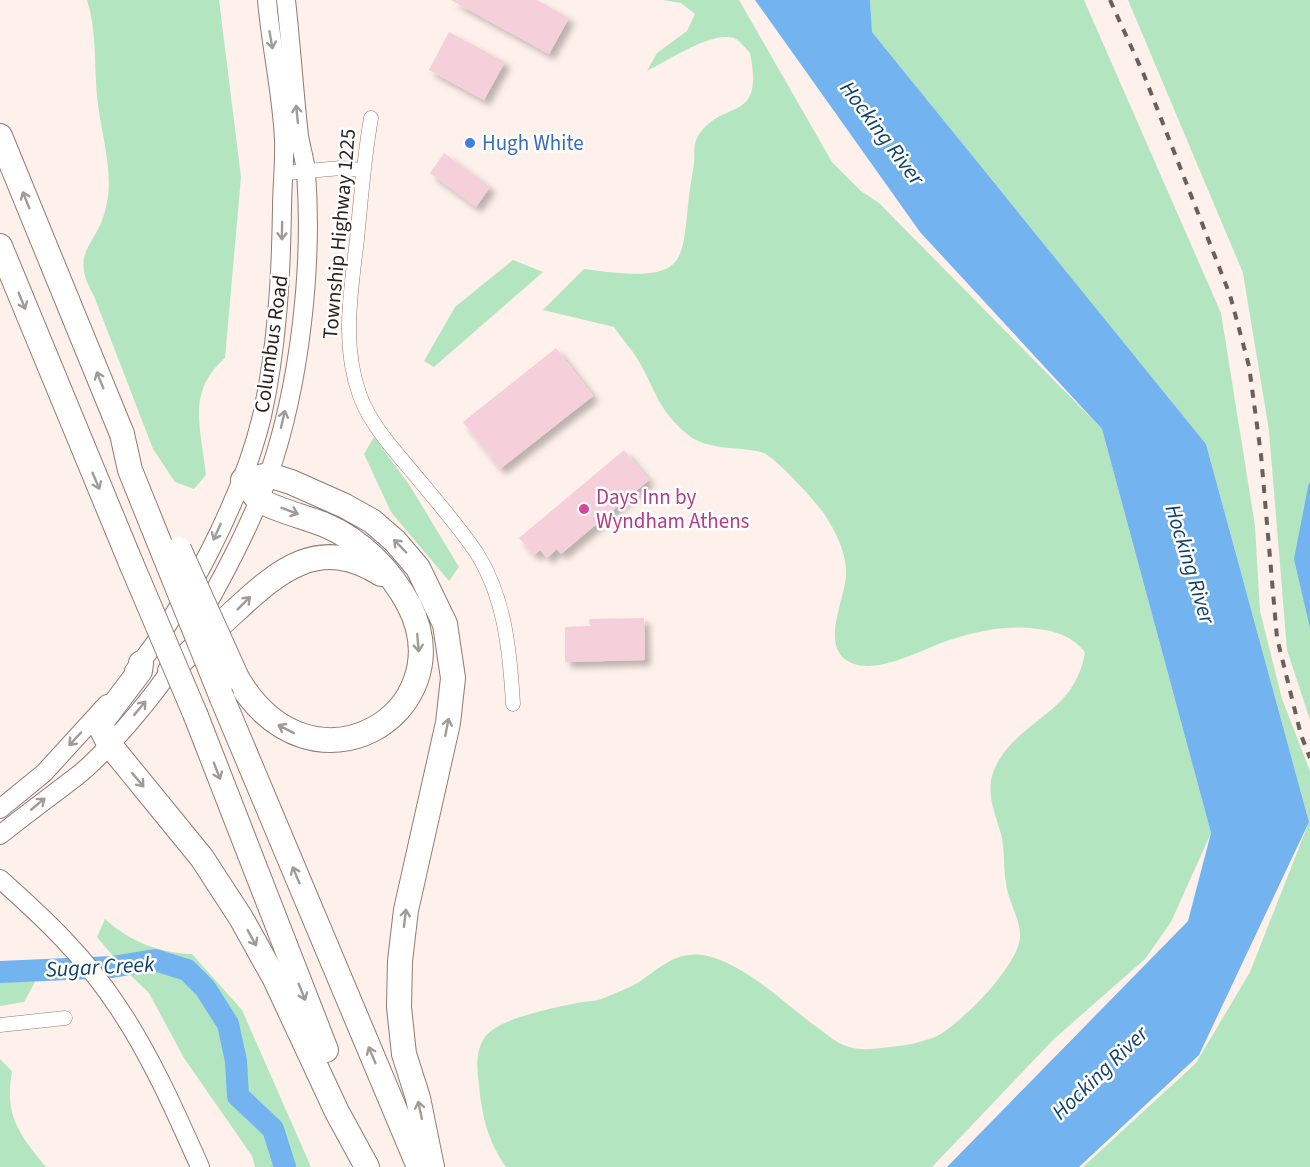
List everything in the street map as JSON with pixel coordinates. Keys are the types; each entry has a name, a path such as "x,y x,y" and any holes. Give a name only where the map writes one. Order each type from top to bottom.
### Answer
{"highway":[{"path":"0,136 122,434 143,469 237,678 258,709 270,720 293,732 321,740 349,739 374,730 390,718 404,700 417,669 417,629 414,616 400,590 381,565 353,541 326,525 258,499 243,480 269,475 345,506 372,521 395,541 428,584 449,639 453,678 448,723 406,910 400,961 399,1007 404,1054 417,1098 432,1167"},
{"path":"0,246 196,716 302,990 374,1167"},
{"path":"122,434 130,470 222,698 419,1167"},
{"path":"170,671 261,585 308,559 328,556 354,561 369,567 400,590"},
{"path":"141,663 140,671 103,720 102,730 108,744 202,858 241,918 275,979 346,1129 367,1167"}],"main road":[{"name":"Columbus Road","path":"0,809 44,773 105,707 141,663 193,582 243,480 261,417 278,315 285,172 278,80 267,0"},
{"name":"Columbus Road","path":"0,835 53,792 78,776 170,671 236,549 269,475 286,407 301,318 307,254 306,172 299,138 286,0"},
{"path":"0,879 50,923 119,1008 174,1110 200,1167"}],"street":[{"name":"Township Highway 1225","path":"371,118 362,170 350,300 350,361 361,397 378,431 447,514 484,566 498,599 506,631 513,704"},
{"path":"285,172 341,168 362,170"},
{"path":"0,1025 65,1018"}],"green space":[{"path":"87,0 219,0 241,177 225,358 205,384 201,398 199,412 206,475 194,489 175,482 153,449 87,281 84,268 84,258 102,221 106,207 109,180 97,96 95,48"},
{"path":"663,0 739,0 832,162 861,191 879,203 1102,429 1211,833 1171,922 1145,959 1054,1039 932,1167 506,1167 490,1138 484,1118 480,1097 478,1060 482,1042 492,1030 527,1015 604,998 635,984 670,961 688,955 708,956 738,969 766,987 839,1043 857,1049 920,1042 937,1036 961,1019 988,992 1011,962 1020,936 1018,922 1007,890 1002,840 992,802 991,778 1004,753 1016,739 1058,704 1070,690 1079,673 1085,652 1070,638 1058,633 1017,628 996,629 964,636 885,664 857,665 846,660 839,652 835,641 837,617 846,580 845,562 842,548 832,528 813,500 767,455 752,450 713,446 687,434 663,408 638,360 614,327 543,310 584,269 650,273 667,268 678,258 683,243 697,138 707,125 738,108 751,92 753,76 750,53 736,39 727,37 704,42 647,71 657,53 687,31 695,14 681,3"},
{"path":"870,0 1084,0 1221,313 1255,526 1260,611 1282,699 1310,771 1310,1167 1083,1167 1196,1063 1250,972 1309,822 1206,444 872,32"},
{"path":"1128,0 1310,0 1310,720 1287,650 1269,431 1243,273"},
{"path":"513,260 543,272 434,367 424,361 455,307"},
{"path":"374,437 410,486 459,567 449,581 391,512 364,454"},
{"path":"105,919 124,934 145,944 168,951 192,954 242,1010 311,1167 255,1167 252,1156 184,1058 149,993 123,968 97,937"},
{"path":"0,963 21,969 35,982 24,1002 0,1006"},
{"path":"0,1059 12,1071 10,1100 16,1124 46,1167 0,1167"}],"water":[{"name":"Hocking River","path":"755,0 870,0 872,32 1206,444 1309,822 1199,1055 1079,1167 947,1167 1188,921 1211,833 1102,429 920,232"},
{"path":"1309,482 1310,484 1310,628 1294,559"}],"building":[{"path":"451,0 537,0 569,18 549,54"},
{"path":"449,32 505,62 484,100 429,70"},
{"path":"444,153 490,187 476,207 430,173"},
{"path":"556,348 593,396 500,469 463,422"},
{"name":"Days Inn by Wyndham Athens","path":"624,450 649,480 561,554 557,549 547,558 540,550 534,555 519,538"},
{"path":"644,618 645,660 565,662 565,627 590,626 589,619"}],"waterway":[{"name":"Sugar Creek","path":"0,972 112,967 155,960 187,970 205,988 228,1024 236,1061 238,1096 273,1129 285,1167"}],"railway":[{"path":"1110,0 1144,75 1230,295 1249,366 1261,455 1277,638 1301,735 1310,758"}],"place":[{"name":"Hugh White","path":"470,143"},
{"name":"Days Inn by Wyndham Athens","path":"584,509"}]}
